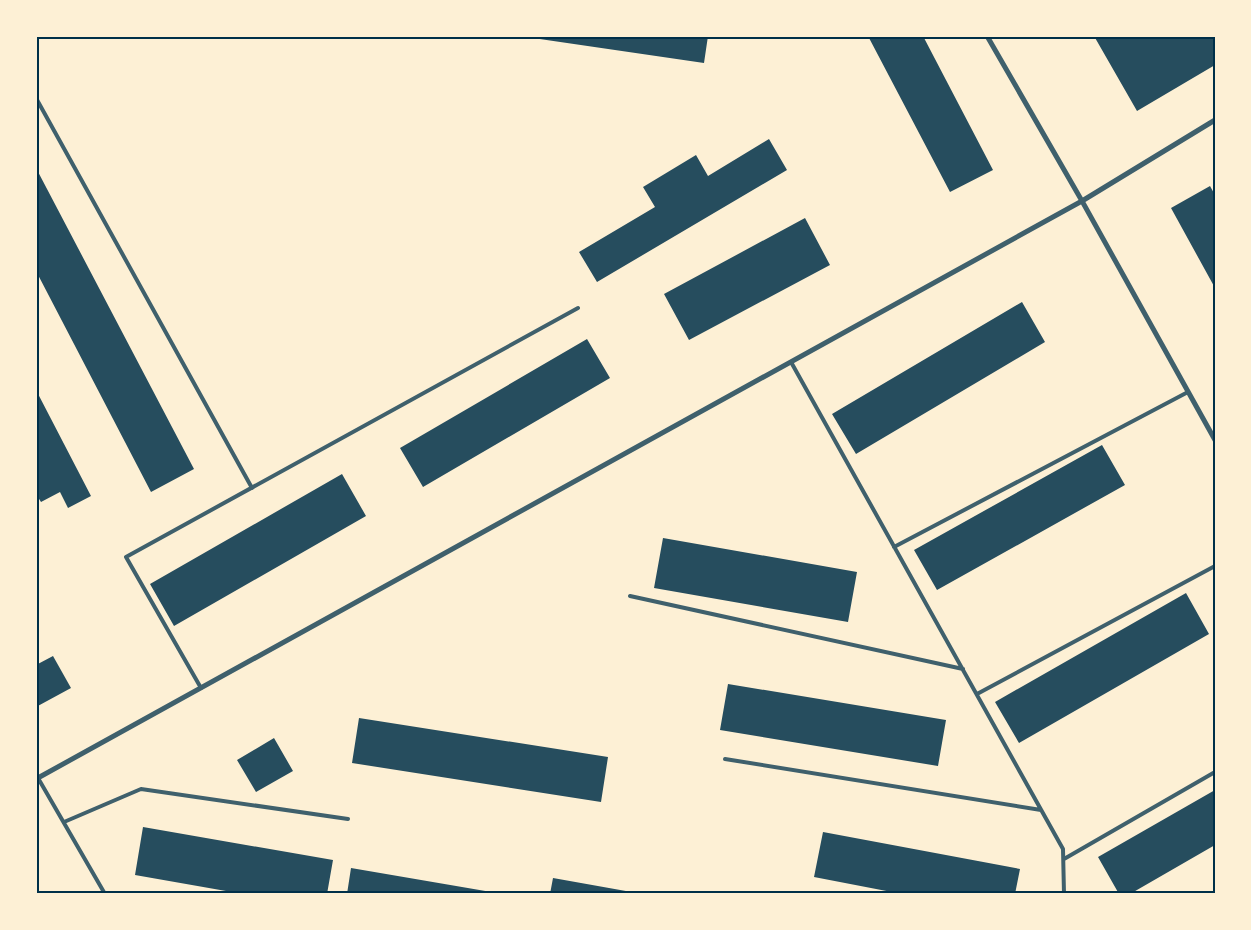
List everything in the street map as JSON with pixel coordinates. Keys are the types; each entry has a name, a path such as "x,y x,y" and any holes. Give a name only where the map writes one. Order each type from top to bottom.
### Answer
{"street":[{"path":"987,36 1082,200 1215,440"},
{"path":"37,778 1082,200 1215,120"}],"lane":[{"path":"36,98 252,488"},
{"path":"201,688 126,557 578,308"},
{"path":"791,362 1063,849 1064,894"},
{"path":"894,547 1188,392"},
{"path":"976,694 1215,566"},
{"path":"630,596 962,669"},
{"path":"725,759 1041,810"},
{"path":"1064,859 1215,772"},
{"path":"37,778 105,894"},
{"path":"64,822 141,789 348,819"}],"building":[{"path":"526,36 708,36 704,63"},
{"path":"868,36 923,36 993,170 950,192"},
{"path":"1094,36 1215,36 1215,65 1137,111"},
{"path":"769,139 787,170 597,282 579,252 655,207 643,187 696,155 708,176"},
{"path":"36,168 194,469 151,492 36,271"},
{"path":"1210,186 1215,195 1215,288 1171,208"},
{"path":"805,218 830,265 689,340 664,294"},
{"path":"1022,302 1045,342 856,454 832,414"},
{"path":"587,339 610,378 423,487 400,448"},
{"path":"36,390 91,496 68,508 60,492 41,502 36,494"},
{"path":"1102,445 1125,485 937,590 914,550"},
{"path":"342,474 366,516 174,626 150,584"},
{"path":"663,538 857,572 848,622 654,588"},
{"path":"1186,593 1209,634 1019,743 995,702"},
{"path":"53,656 71,688 36,707 36,665"},
{"path":"728,684 946,720 938,766 720,730"},
{"path":"359,718 608,757 601,802 352,763"},
{"path":"274,738 293,771 256,792 237,760"},
{"path":"1215,790 1215,845 1130,894 1119,894 1098,857"},
{"path":"143,827 333,860 327,894 243,894 135,875"},
{"path":"823,832 1020,869 1015,894 902,894 814,877"},
{"path":"351,868 497,893 347,894"},
{"path":"553,878 637,893 637,894 550,894"}]}
